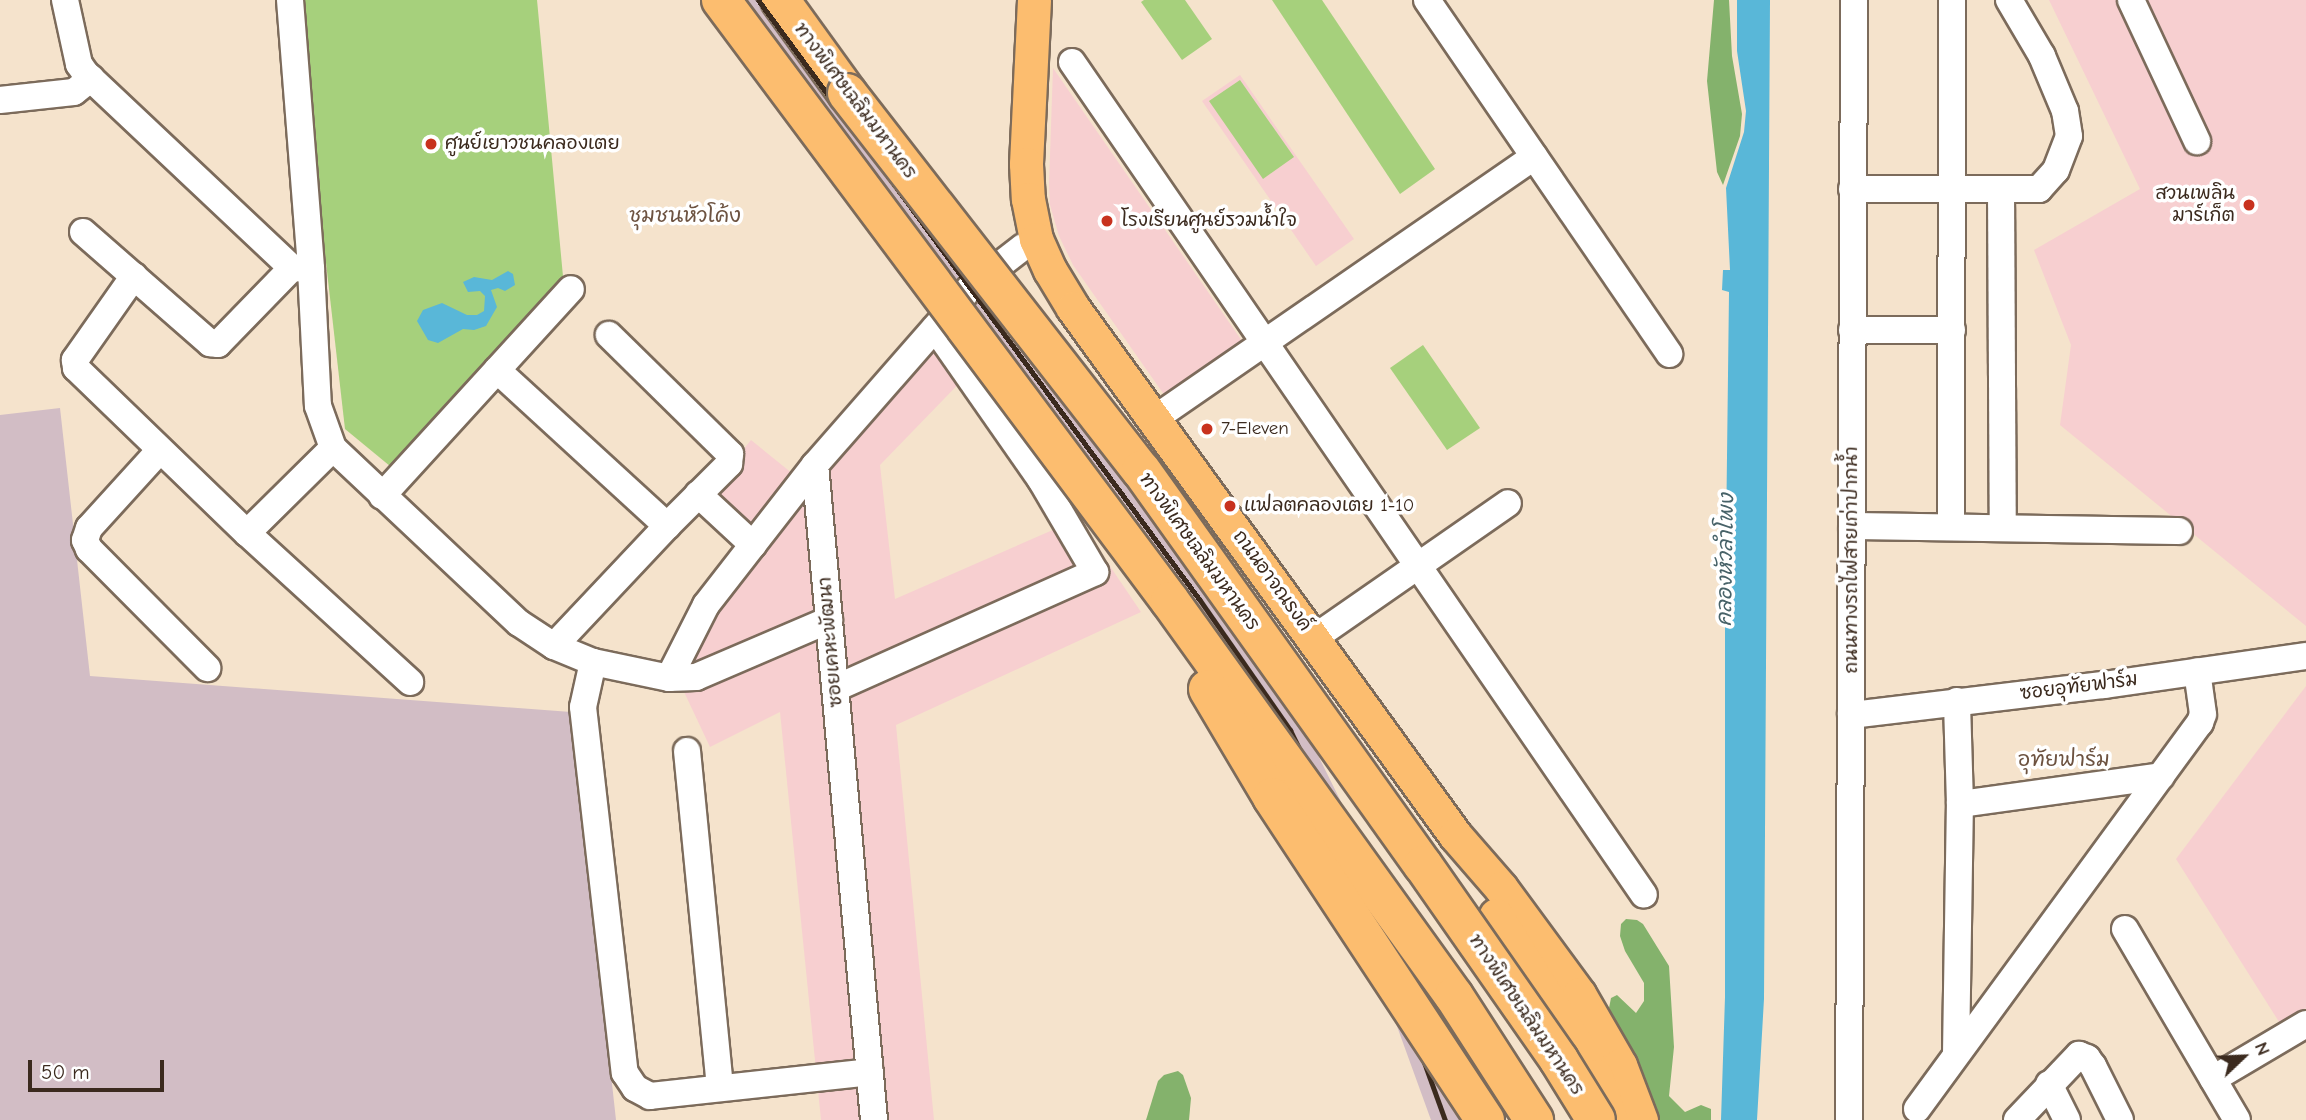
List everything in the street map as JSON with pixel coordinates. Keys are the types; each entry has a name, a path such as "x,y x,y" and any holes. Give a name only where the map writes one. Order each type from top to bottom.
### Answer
{"highway":[{"path":"721,0 1170,601 1454,996 1534,1120"},
{"name":"ทางพิเศษเฉลิมมหานคร","path":"779,0 847,93 1140,470 1431,877 1559,1060 1596,1120"},
{"path":"794,0 847,93"},
{"path":"1170,601 1209,690 1231,731 1485,1120"}],"main road":[{"name":"ถนนอาจณรงค์","path":"1022,0 1016,192 1029,243 1051,299 1307,642 1455,835 1501,888 1579,994 1620,1065 1641,1120"},
{"name":"ถนนอาจณรงค์","path":"1034,0 1027,164 1029,243 1510,934 1596,1076 1611,1120"}],"street":[{"path":"65,0 79,64 91,78 302,269"},
{"path":"290,0 302,269 318,406 333,447 519,623 554,646 593,662 669,678 696,677 829,620"},
{"path":"1427,0 1669,354"},
{"name":"ถนนทางรถไฟสายเก่าปากน้ำ","path":"1849,1120 1854,0"},
{"path":"1951,527 1952,0"},
{"path":"1852,189 2039,189 2056,170 2069,136 2065,111 2055,84 2009,0"},
{"path":"2131,0 2197,141"},
{"path":"1072,62 1644,895"},
{"path":"0,100 74,92 91,78"},
{"path":"1154,419 1534,157"},
{"path":"2001,189 2003,528"},
{"path":"83,232 210,343 218,344 302,269"},
{"path":"669,678 706,606 815,465 981,277 1029,243"},
{"path":"134,276 75,360 75,365 85,379 247,533 410,682"},
{"path":"382,496 571,289"},
{"path":"835,688 1095,572 1041,481 935,328"},
{"path":"1852,330 1952,331"},
{"path":"554,646 729,464 729,452 608,335"},
{"path":"497,370 667,526"},
{"path":"247,533 333,447"},
{"path":"160,450 89,528 85,540 89,549 207,668"},
{"name":"ซอยเคหะพัฒนา","path":"815,465 874,1120"},
{"path":"698,494 753,545"},
{"path":"1307,642 1508,503"},
{"path":"1852,526 2179,531"},
{"name":"ซอยอุทัยฟาร์ม","path":"1851,715 2306,656"},
{"path":"593,662 583,707 625,1073 635,1088 650,1096 870,1072"},
{"path":"1917,1110 2200,723 2203,714 2197,671"},
{"path":"1956,1054 1959,804 1957,701"},
{"path":"687,751 720,1087"},
{"path":"1959,804 2161,776"},
{"path":"2125,929 2237,1120"},
{"path":"2213,1079 2306,1024"},
{"path":"2017,1120 2072,1058 2079,1055 2087,1058 2120,1120"},
{"path":"2049,1084 2067,1120"}],"shaded area":[{"path":"742,0 775,0 1302,723 1353,826 1460,1120 1431,1120 1329,839"},
{"path":"2049,0 2306,0 2306,626 2060,425 2071,345 2034,250 2140,189"},
{"name":"โรงเรียนศูนย์รวมน้ำใจ","path":"1053,68 1242,341 1165,396 1073,265 1059,236 1050,205 1049,184"},
{"path":"1240,75 1354,239 1316,266 1202,101"},
{"path":"940,317 975,367 880,465 895,599 1078,519 1141,612 896,725 934,1120 821,1120 780,712 710,747 669,660 751,534 707,494 751,440 798,478"},
{"path":"60,408 90,676 571,712 616,1120 0,1120 0,415"},
{"path":"2306,686 2306,1008 2281,1025 2176,859"}],"green space":[{"name":"ศูนย์เยาวชนคลองเตย","path":"296,0 537,0 564,287 396,471 345,429"},
{"path":"1185,0 1212,39 1182,60 1141,2"},
{"path":"1272,0 1322,0 1435,169 1400,194"},
{"path":"1714,0 1729,0 1732,56 1742,114 1740,136 1723,185 1717,172 1707,81"},
{"path":"1240,80 1294,157 1263,179 1209,101"},
{"path":"1423,345 1480,428 1447,450 1390,368"},
{"path":"1626,919 1637,920 1643,924 1669,966 1674,1047 1669,1096 1685,1112 1701,1105 1711,1109 1711,1120 1655,1120 1649,1092 1609,1008 1611,998 1617,995 1636,1013 1644,1001 1644,983 1625,951 1620,936 1621,924"},
{"path":"1178,1071 1183,1075 1191,1098 1189,1120 1146,1120 1158,1081 1164,1075"}],"water":[{"path":"1737,0 1770,0 1764,999 1757,1120 1721,1120 1725,997 1725,621 1729,292 1722,290 1723,270 1730,270 1726,188 1744,132 1746,111 1737,51"},
{"path":"508,271 513,274 515,285 505,291 498,288 491,290 497,307 486,326 474,330 463,329 438,343 428,340 417,321 423,310 442,303 467,315 477,315 484,311 485,296 480,291 468,292 463,282 474,277 492,280"}],"railway":[{"path":"758,0 1199,599 1290,730 1341,833 1445,1120"}],"place":[{"name":"ศูนย์เยาวชนคลองเตย","path":"431,144"},
{"name":"สวนเพลิน มาร์เก็ต","path":"2249,205"},
{"name":"โรงเรียนศูนย์รวมน้ำใจ","path":"1107,221"},
{"name":"7-Eleven","path":"1207,429"},
{"name":"แฟลตคลองเตย 1-10","path":"1230,506"}],"district":[{"name":"ชุมชนหัวโค้ง","path":"685,215"},
{"name":"อุทัยฟาร์ม","path":"2064,759"}],"water label":[{"name":"คลองหัวลำโพง","path":"1725,560"}]}
